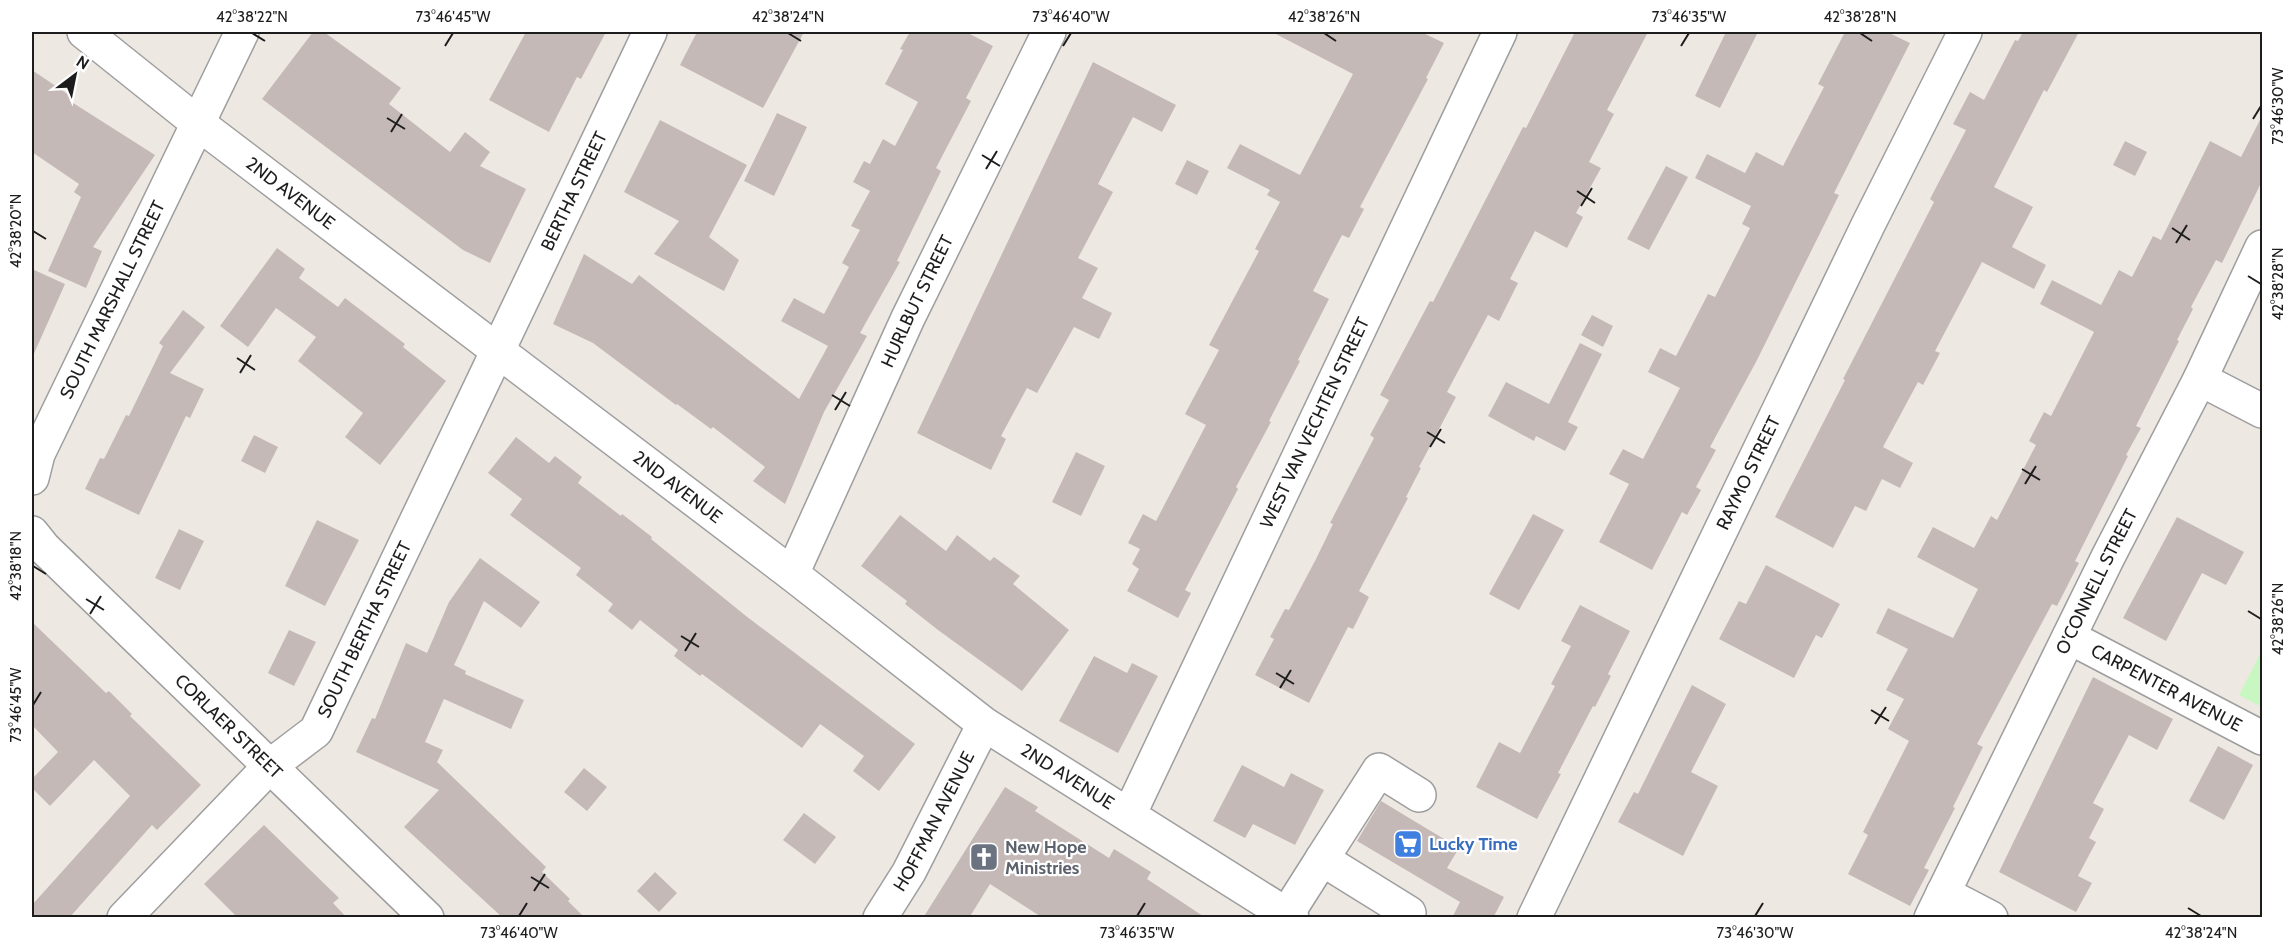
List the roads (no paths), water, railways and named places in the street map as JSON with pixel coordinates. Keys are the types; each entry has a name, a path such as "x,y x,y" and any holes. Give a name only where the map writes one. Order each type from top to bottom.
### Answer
{"street":[{"name":"2ND AVENUE","path":"84,32 199,124 792,574 984,724 1289,916"},
{"name":"SOUTH MARSHALL STREET","path":"32,478 38,454 242,32"},
{"name":"BERTHA STREET","path":"497,351 650,32"},
{"name":"HURLBUT STREET","path":"792,574 909,318 1049,32"},
{"name":"WEST VAN VECHTEN STREET","path":"1129,815 1500,32"},
{"name":"RAYMO STREET","path":"1534,918 1863,235 1965,32"},
{"name":"O'CONNELL STREET","path":"1937,906 2069,637 2200,380 2262,247"},
{"name":"SOUTH BERTHA STREET","path":"124,918 270,766 316,731 497,351"},
{"path":"2200,380 2262,411"},
{"name":"CORLAER STREET","path":"32,533 52,556 427,918"},
{"name":"CARPENTER AVENUE","path":"2069,637 2262,738"},
{"name":"HOFFMAN AVENUE","path":"880,918 909,872 984,724"},
{"path":"1289,916 1322,859 1379,770 1419,795"},
{"path":"1322,859 1409,913 1407,918"},
{"path":"1937,906 1991,918"}],"place":[{"name":"Lucky Time","path":"1408,844"},
{"name":"New Hope Ministries","path":"984,857"}]}
